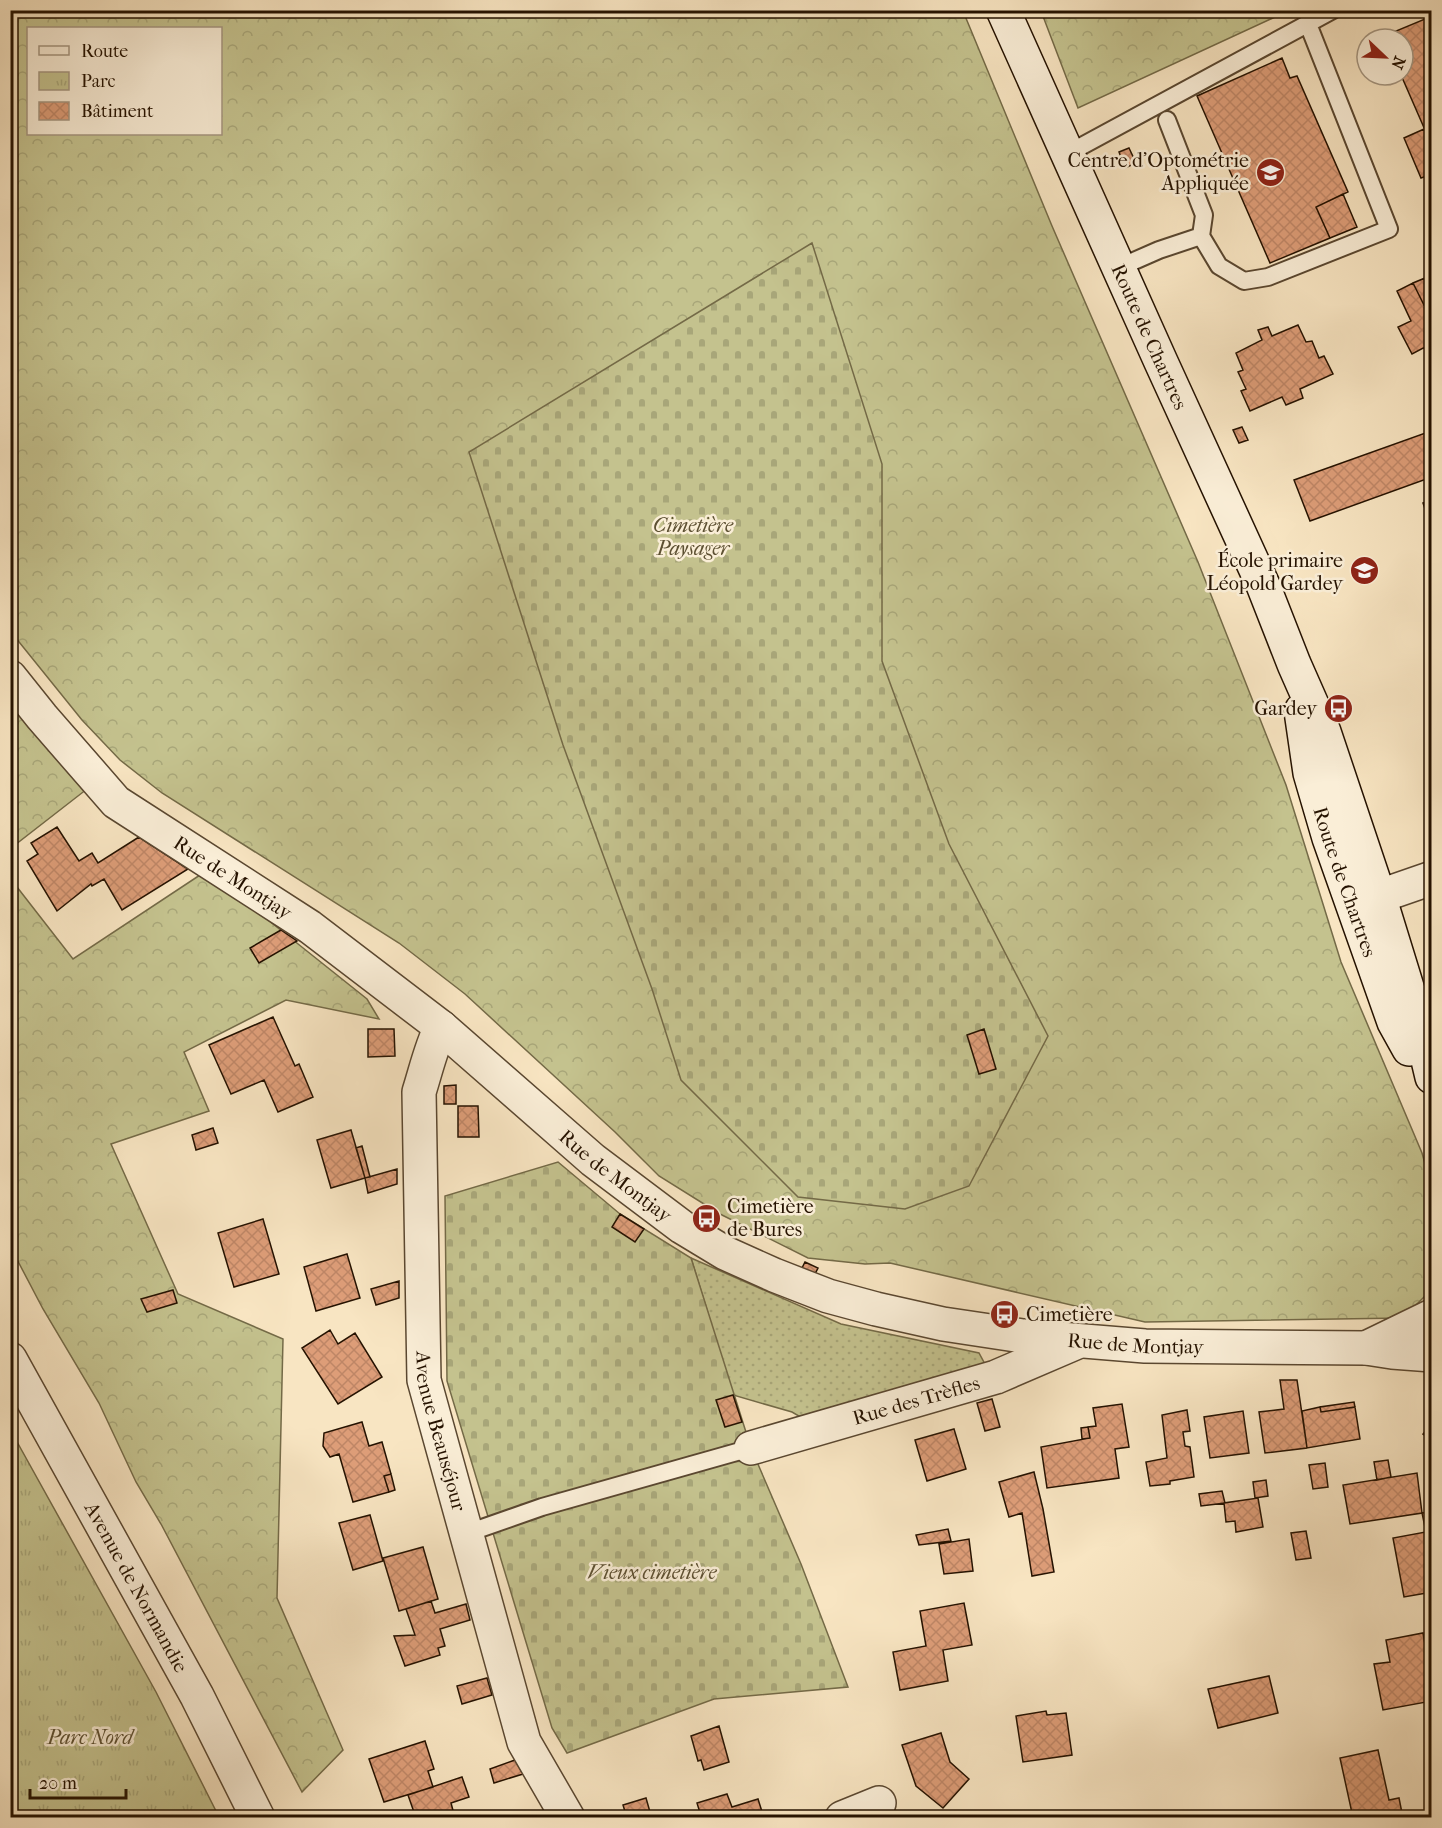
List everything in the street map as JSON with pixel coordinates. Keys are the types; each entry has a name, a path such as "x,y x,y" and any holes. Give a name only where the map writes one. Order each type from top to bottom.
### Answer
{"street":[{"name":"Route de Chartres","path":"1003,10 1263,585 1294,664 1310,773 1423,1039 1431,1077"},
{"name":"Rue de Montjay","path":"10,677 116,802 310,927 441,1027 593,1160 682,1227 725,1253 828,1296 943,1324 1023,1336 1145,1347 1366,1348 1431,1355"},
{"path":"1365,901 1431,878"},
{"name":"Route de Chartres","path":"1365,901 1394,1022 1431,1090"},
{"name":"Avenue Beauséjour","path":"441,1027 433,1043 432,1054 419,1092 424,1380 465,1534 525,1742 568,1818"},
{"name":"Rue de Montjay","path":"1366,1348 1431,1316"},
{"name":"Rue des Trèfles","path":"751,1448 996,1377 1079,1341"},
{"name":"Avenue de Normandie","path":"10,1359 197,1696 258,1818"},
{"path":"842,1818 879,1803"}],"lane":[{"path":"1067,153 1334,10"},
{"path":"1167,120 1204,214 1201,236 1219,266 1244,281 1268,278 1389,229 1308,24"},
{"path":"1118,268 1159,250 1201,236"},
{"path":"465,1534 542,1507 751,1448"}],"green space":[{"path":"11,11 963,11 1052,226 1198,562 1286,785 1341,962 1422,1153 1431,1185 1431,1290 1403,1318 1145,1322 890,1263 865,1264 808,1258 720,1214 659,1176 615,1132 465,994 399,943 162,793 120,760 82,720 11,632"},
{"path":"1041,11 1288,11 1078,108"},
{"name":"Cimetière Paysager","path":"812,243 882,464 882,661 949,844 1048,1036 969,1186 905,1209 798,1197 681,1080 652,989 563,745 469,452"},
{"path":"10,695 87,789 11,848 10,848"},
{"path":"200,875 258,912 367,999 379,1019 286,1000 184,1052 209,1111 111,1144 178,1294 283,1339 277,1598 343,1750 302,1792 161,1524 136,1482 99,1403 43,1309 11,1248 10,878 73,959"},
{"name":"Vieux cimetière","path":"558,1162 620,1214 691,1258 751,1448 801,1564 848,1687 714,1699 567,1753 552,1728 447,1381 445,1196"},
{"path":"691,1258 841,1324 979,1353 986,1366 809,1422 792,1412 733,1395"},
{"name":"Parc Nord","path":"11,1431 156,1692 219,1817 11,1817"}],"building":[{"path":"1432,16 1432,146 1406,87 1415,87 1415,27 1406,27"},
{"path":"1282,58 1290,78 1297,76 1348,192 1316,207 1330,238 1270,263 1197,96"},
{"path":"1424,129 1432,146 1432,174 1421,178 1404,138"},
{"path":"1129,148 1136,163 1125,168 1119,152"},
{"path":"1343,194 1357,227 1330,238 1316,207"},
{"path":"1425,278 1432,290 1432,302 1424,305 1413,283"},
{"path":"1413,283 1424,305 1432,302 1432,347 1426,350 1425,347 1412,354 1398,327 1411,321 1397,291"},
{"path":"1298,325 1306,342 1312,341 1319,358 1324,356 1333,374 1300,389 1303,398 1286,405 1282,397 1250,411 1241,391 1246,389 1238,372 1243,370 1236,353 1262,340 1258,330 1268,327 1272,336"},
{"path":"1242,427 1248,440 1239,443 1233,430"},
{"path":"1431,431 1432,477 1310,521 1294,480"},
{"path":"1432,500 1432,529 1423,503"},
{"path":"57,827 79,861 92,853 98,863 139,837 188,869 122,910 104,879 92,886 91,884 57,911 27,861 38,854 31,843"},
{"path":"281,930 297,941 259,963 250,948"},
{"path":"273,1017 295,1066 299,1064 313,1097 278,1112 264,1080 231,1094 209,1045"},
{"path":"368,1029 394,1029 395,1056 368,1057"},
{"path":"984,1029 996,1069 979,1074 967,1035"},
{"path":"456,1085 456,1104 444,1104 444,1086"},
{"path":"458,1106 478,1106 479,1137 458,1137"},
{"path":"213,1128 218,1143 196,1150 192,1135"},
{"path":"351,1130 365,1178 331,1188 317,1140"},
{"path":"362,1146 370,1177 365,1178 356,1148"},
{"path":"397,1169 397,1184 368,1193 365,1178"},
{"path":"620,1214 644,1229 635,1242 612,1227"},
{"path":"263,1219 279,1274 234,1287 218,1233"},
{"path":"347,1254 360,1298 316,1311 304,1267"},
{"path":"805,1262 818,1268 814,1276 801,1270"},
{"path":"399,1281 399,1298 376,1305 371,1289"},
{"path":"173,1290 177,1303 147,1312 141,1299"},
{"path":"330,1330 338,1344 355,1333 382,1377 338,1404 302,1348"},
{"path":"1280,1380 1297,1380 1307,1448 1265,1453 1259,1412 1284,1409"},
{"path":"733,1395 742,1422 725,1427 716,1400"},
{"path":"992,1399 1000,1427 985,1431 977,1403"},
{"path":"1354,1402 1355,1407 1321,1412 1320,1407"},
{"path":"1122,1404 1129,1447 1115,1449 1119,1478 1047,1488 1041,1447 1090,1438 1088,1427 1096,1426 1093,1408"},
{"path":"1320,1407 1321,1412 1355,1407 1360,1439 1307,1448 1302,1411"},
{"path":"1187,1410 1190,1431 1183,1432 1185,1446 1190,1447 1194,1477 1170,1481 1170,1484 1150,1486 1146,1462 1167,1458 1162,1415"},
{"path":"1243,1411 1249,1453 1210,1458 1204,1417"},
{"path":"362,1422 369,1446 382,1442 391,1474 384,1476 389,1492 353,1502 339,1454 330,1457 323,1446 324,1433"},
{"path":"1432,1423 1432,1440 1431,1440 1423,1434"},
{"path":"1088,1427 1090,1438 1082,1439 1081,1428"},
{"path":"954,1429 966,1469 927,1481 915,1440"},
{"path":"1388,1460 1391,1477 1377,1480 1374,1462"},
{"path":"1325,1463 1328,1487 1313,1489 1309,1465"},
{"path":"1034,1472 1054,1572 1032,1576 1022,1513 1009,1517 999,1482"},
{"path":"1417,1473 1422,1513 1350,1524 1343,1485"},
{"path":"391,1474 395,1490 389,1492 384,1476"},
{"path":"1266,1480 1268,1496 1255,1498 1253,1482"},
{"path":"1222,1491 1225,1503 1201,1506 1199,1494"},
{"path":"1258,1498 1263,1527 1236,1532 1235,1521 1226,1522 1224,1503"},
{"path":"1432,1512 1432,1592 1404,1597 1393,1538 1426,1532 1422,1513"},
{"path":"370,1515 383,1561 353,1570 339,1523"},
{"path":"948,1529 951,1541 919,1545 916,1535"},
{"path":"1306,1531 1311,1558 1296,1560 1291,1533"},
{"path":"969,1539 973,1571 944,1574 939,1544"},
{"path":"423,1547 438,1599 399,1611 383,1558"},
{"path":"431,1601 435,1613 466,1604 470,1620 440,1629 445,1646 438,1648 440,1655 405,1666 394,1636 415,1635 406,1609"},
{"path":"964,1603 972,1645 943,1650 948,1681 900,1690 893,1652 926,1646 920,1611"},
{"path":"1423,1633 1429,1667 1432,1666 1432,1701 1383,1710 1374,1664 1390,1662 1386,1640"},
{"path":"1269,1676 1278,1713 1218,1728 1208,1689"},
{"path":"487,1678 492,1695 462,1704 457,1686"},
{"path":"1046,1711 1047,1715 1066,1713 1072,1755 1023,1762 1016,1716"},
{"path":"719,1726 729,1762 704,1770 701,1760 698,1761 691,1736"},
{"path":"941,1733 950,1762 969,1779 943,1808 916,1786 902,1745"},
{"path":"425,1741 434,1769 428,1771 433,1787 384,1802 369,1759"},
{"path":"1378,1750 1389,1800 1399,1798 1403,1818 1339,1818 1352,1813 1340,1758"},
{"path":"515,1760 523,1774 494,1783 490,1769"},
{"path":"462,1777 469,1797 451,1803 455,1818 416,1818 408,1795"},
{"path":"727,1794 732,1807 758,1799 764,1818 697,1818 701,1816 697,1803"},
{"path":"646,1798 650,1812 627,1818 623,1805"}],"place":[{"name":"Centre d'Optométrie Appliquée","path":"1270,172"},
{"name":"École primaire Léopold Gardey","path":"1364,571"},
{"name":"Gardey","path":"1338,708"},
{"name":"Cimetière de Bures","path":"706,1218"},
{"name":"Cimetière","path":"1005,1314"}]}
